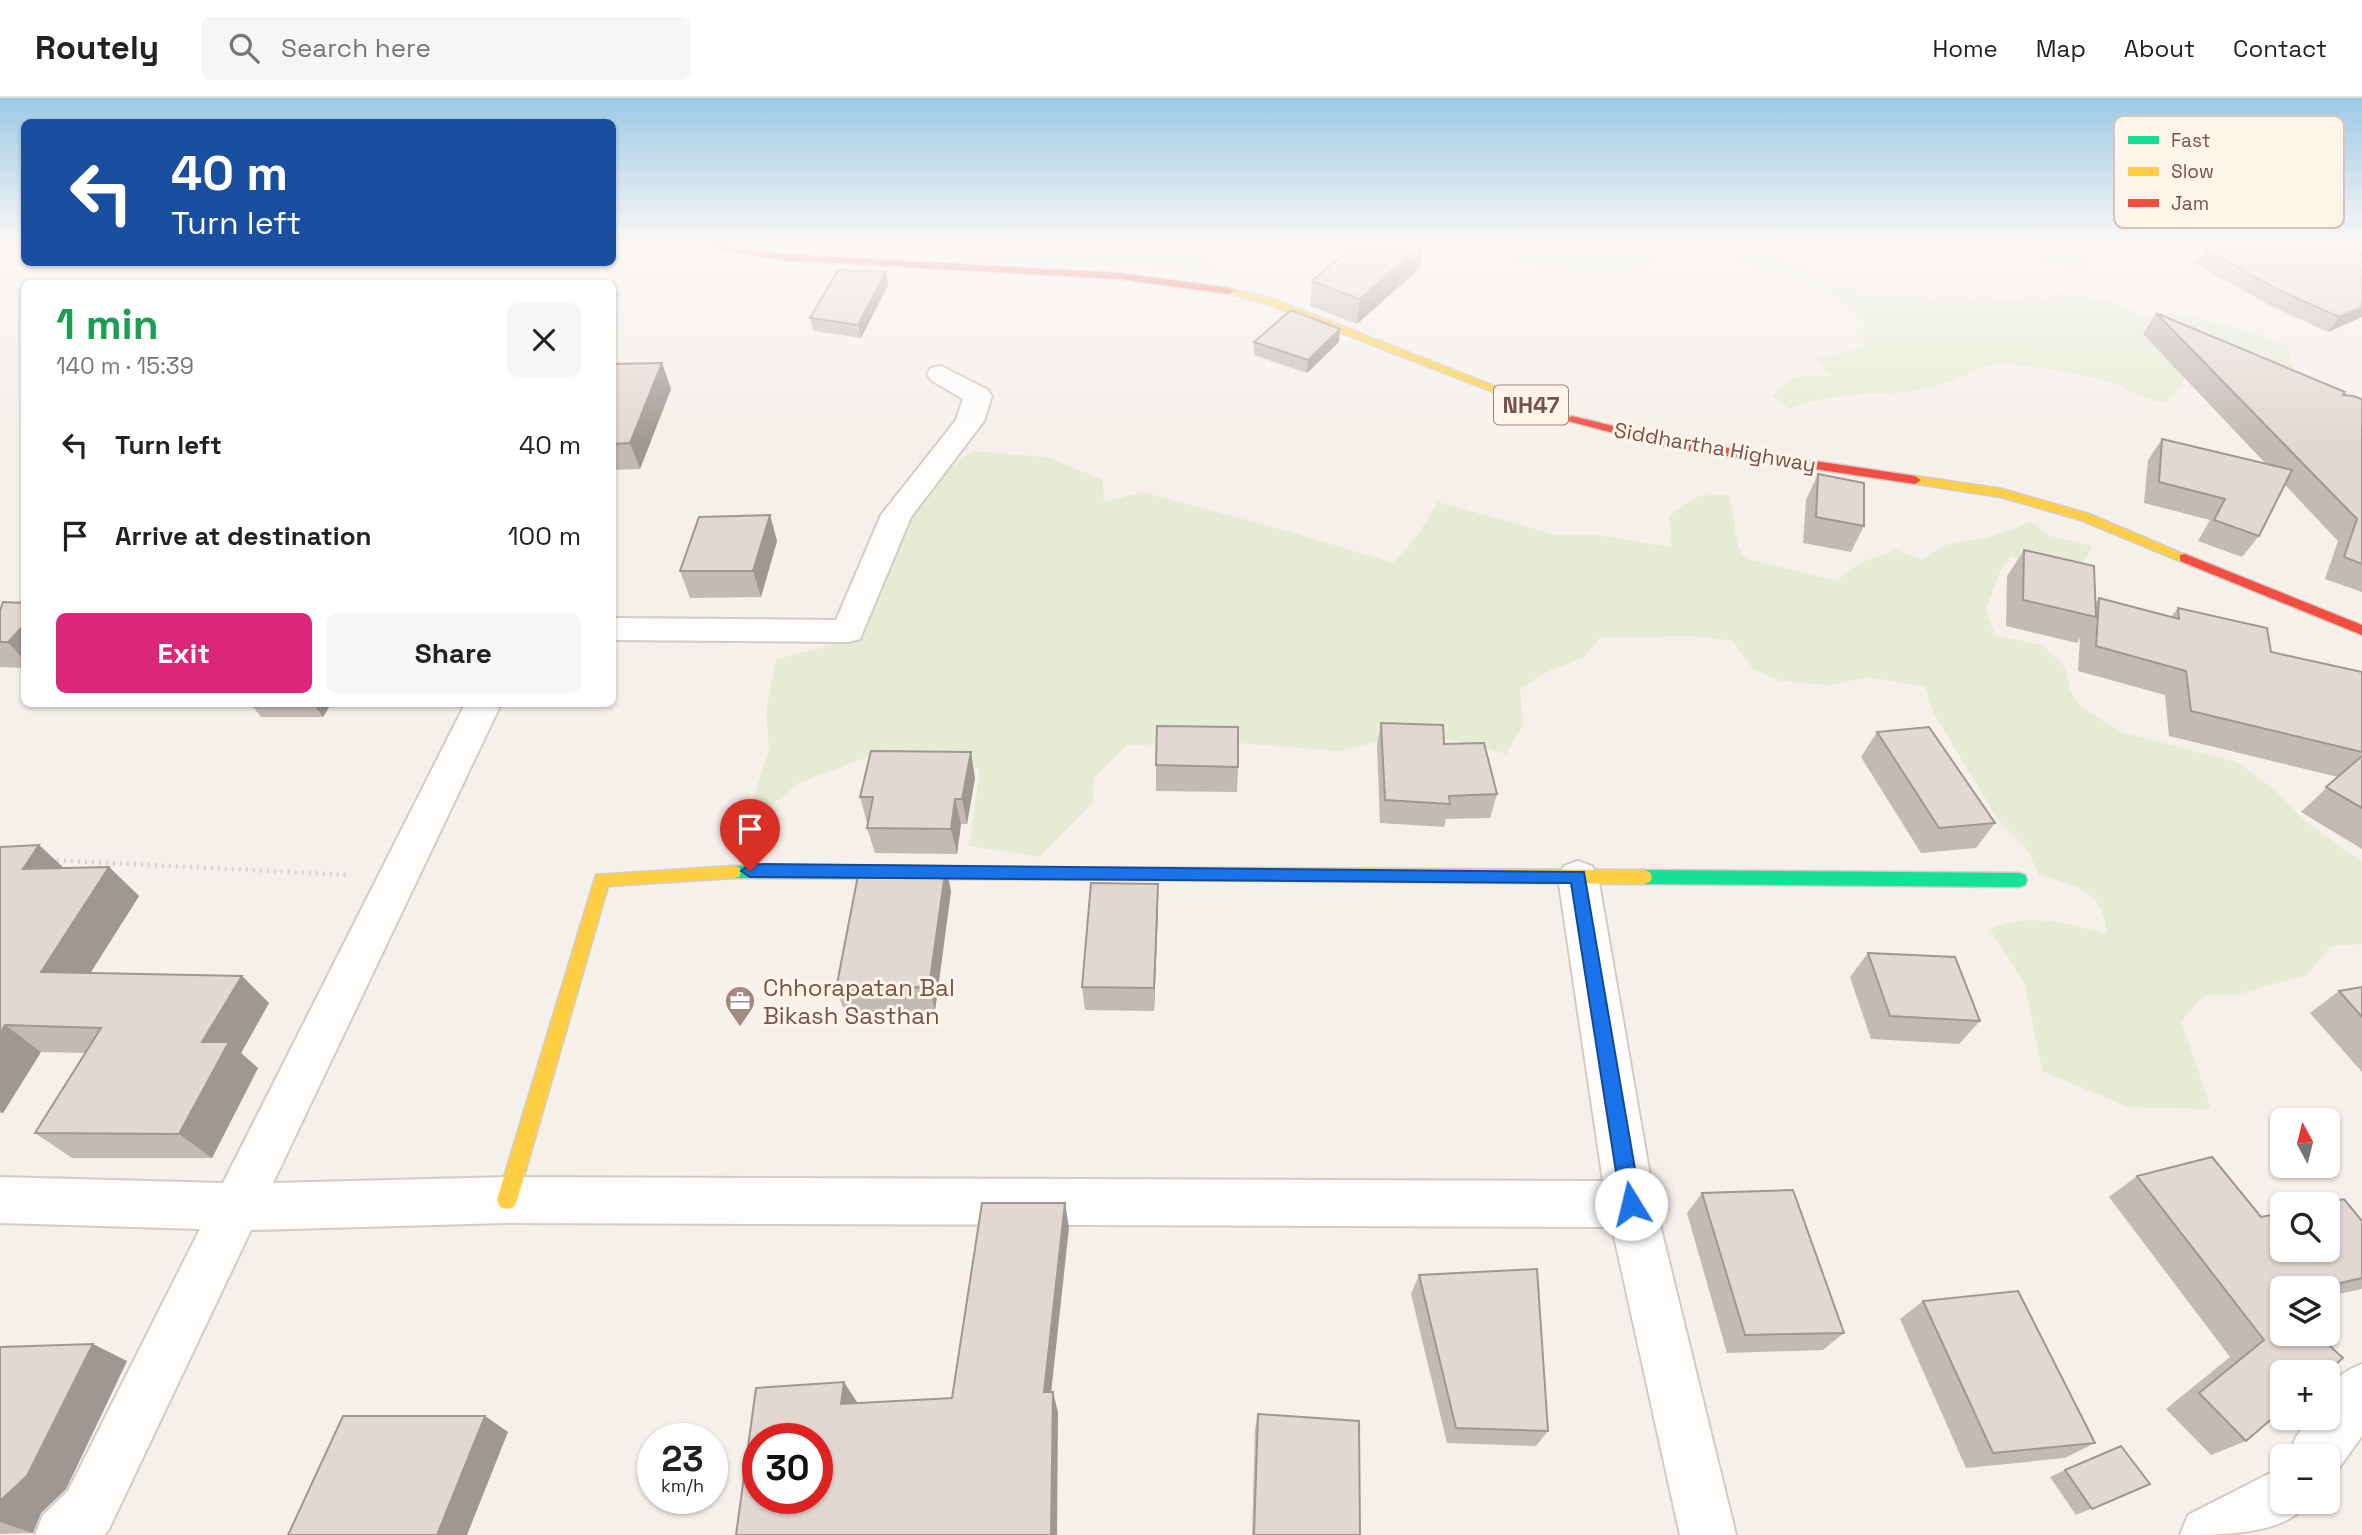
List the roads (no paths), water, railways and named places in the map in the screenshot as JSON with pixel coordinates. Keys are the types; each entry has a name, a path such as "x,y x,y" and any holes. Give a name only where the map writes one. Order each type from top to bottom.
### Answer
{"main road":[{"name":"Siddhartha Highway","path":"1292,310 1562,417 1610,430 1667,443 2002,493 2085,517 2362,630"},
{"path":"507,1200 602,880 750,871 2020,880"}],"street":[{"path":"616,629 848,631 896,515 970,421 978,396 941,374"},
{"path":"63,1535 88,1511 482,707"},
{"path":"1578,877 1631,1204 1708,1535"},
{"path":"0,1200 239,1207 507,1200 1631,1204"},
{"path":"2324,1444 2362,1390"},
{"path":"2208,1535 2270,1501"}],"place":[{"name":"Chhorapatan Bal Bikash Sasthan","path":"740,1028"}]}
